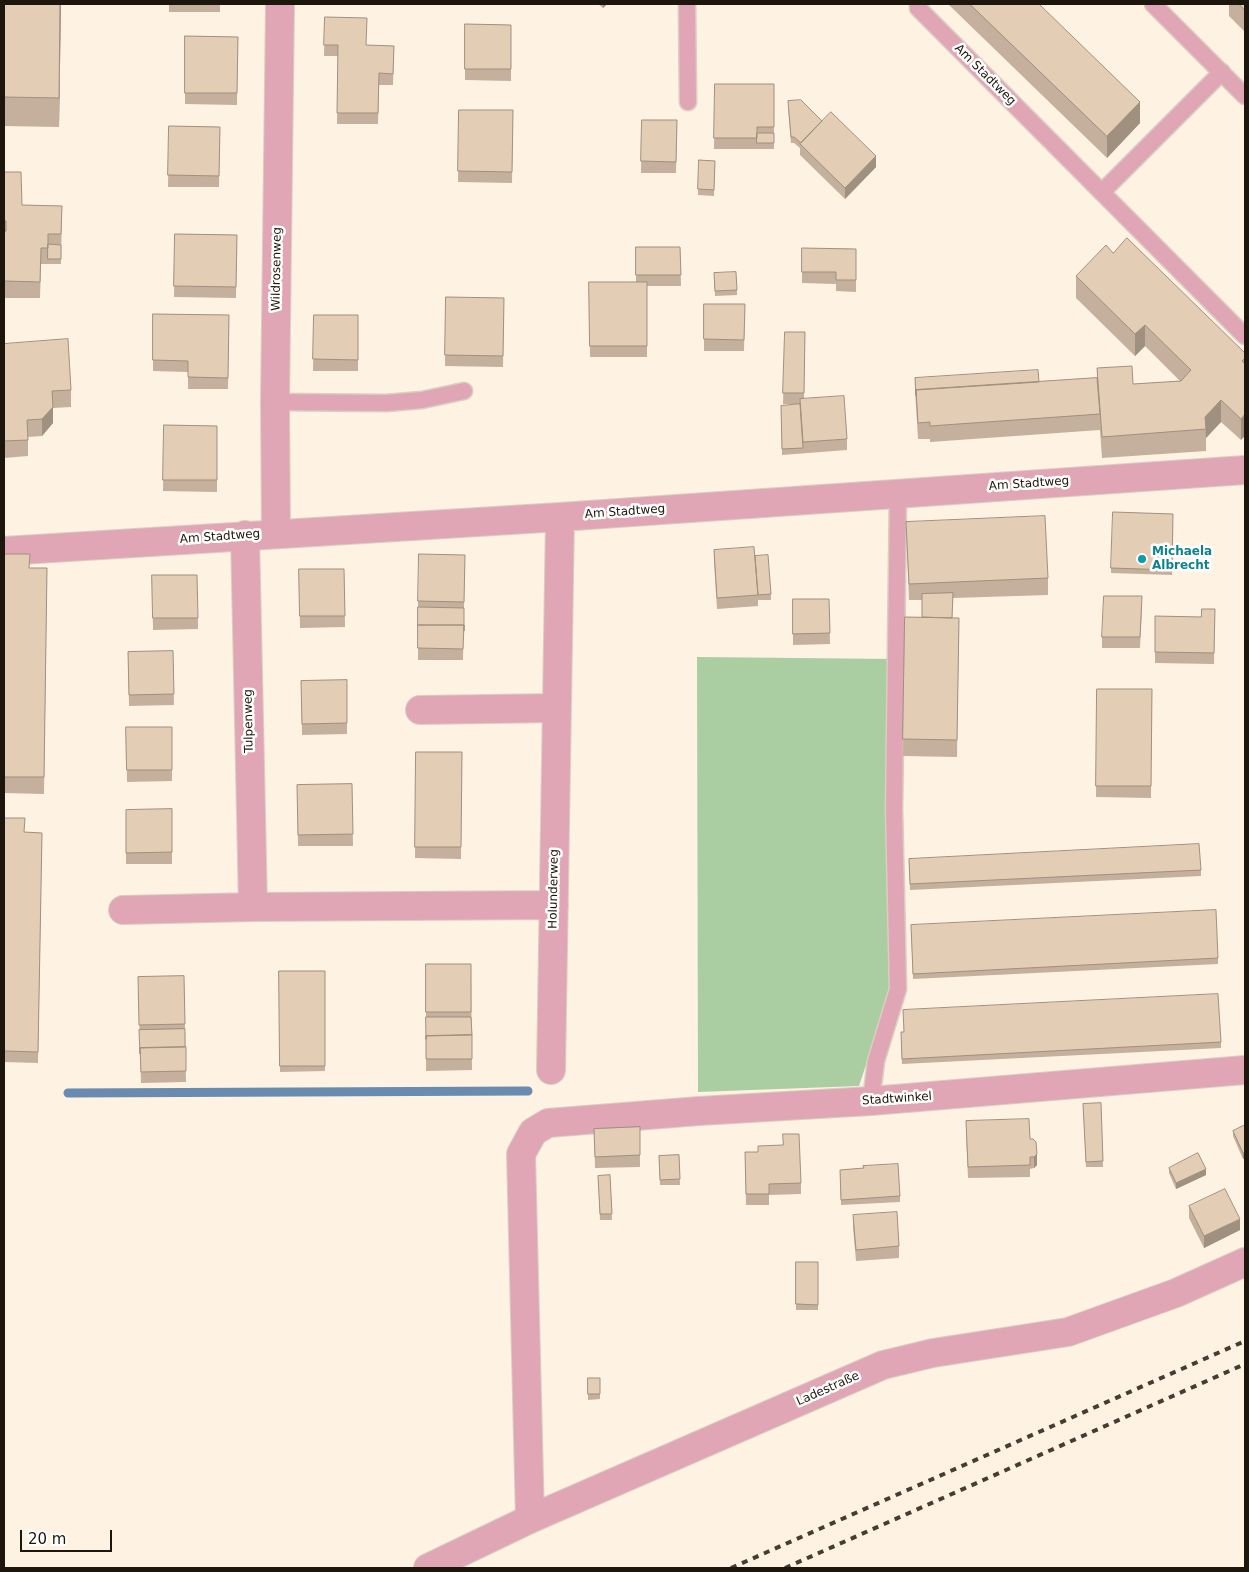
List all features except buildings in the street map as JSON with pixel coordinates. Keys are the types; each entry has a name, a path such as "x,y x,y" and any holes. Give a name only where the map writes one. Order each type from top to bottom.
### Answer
{"street":[{"name":"Wildrosenweg","path":"276,533 275,402 280,4"},
{"name":"Am Stadtweg","path":"4,551 560,517 1245,470"},
{"name":"Holunderweg","path":"551,1070 560,517"},
{"name":"Tulpenweg","path":"245,535 253,907"},
{"path":"420,710 556,708"},
{"path":"123,910 554,905"},
{"name":"Stadtwinkel","path":"530,1519 521,1154 534,1132 548,1123 699,1111 871,1101 1245,1070"},
{"name":"Ladestraße","path":"428,1568 530,1519 883,1365 933,1353 1068,1332 1176,1293 1245,1262"}],"lane":[{"path":"687,4 688,102"},
{"name":"Am Stadtweg","path":"918,4 918,8 1245,336"},
{"path":"1153,4 1245,96"},
{"path":"1102,192 1222,72"},
{"path":"275,402 386,403 422,400 464,392"},
{"path":"871,1101 876,1061 898,989 894,809 898,493"}],"green space":[{"path":"697,657 895,659 893,983 859,1086 698,1092"}],"waterway":[{"path":"68,1093 528,1091"}],"railway":[{"path":"731,1568 1245,1341"},
{"path":"785,1568 1245,1364"}],"place":[{"name":"Michaela Albrecht","path":"1142,559"}]}
